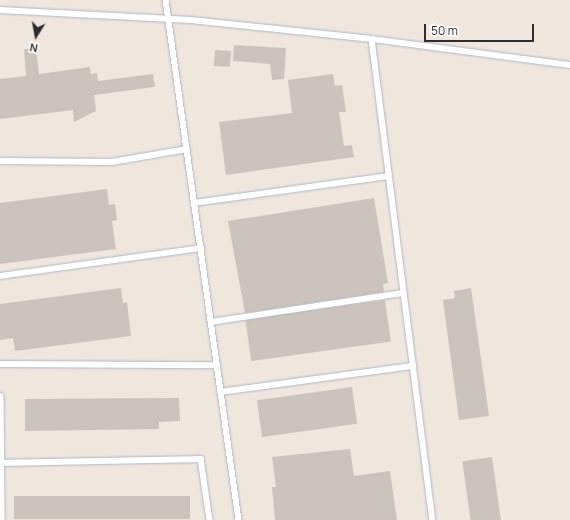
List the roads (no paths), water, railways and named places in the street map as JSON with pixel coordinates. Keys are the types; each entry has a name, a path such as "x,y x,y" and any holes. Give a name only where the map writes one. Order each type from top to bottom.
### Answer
{"lane":[{"path":"166,0 216,365 239,520"},
{"path":"0,10 169,18 372,39 570,65"},
{"path":"372,39 403,293 434,520"},
{"path":"0,161 112,162 187,149"},
{"path":"194,203 389,176"},
{"path":"0,276 200,248"},
{"path":"211,322 403,293"},
{"path":"0,364 216,365"},
{"path":"220,392 413,366"},
{"path":"1,396 0,463 2,520"},
{"path":"0,463 201,459 210,520"}]}
